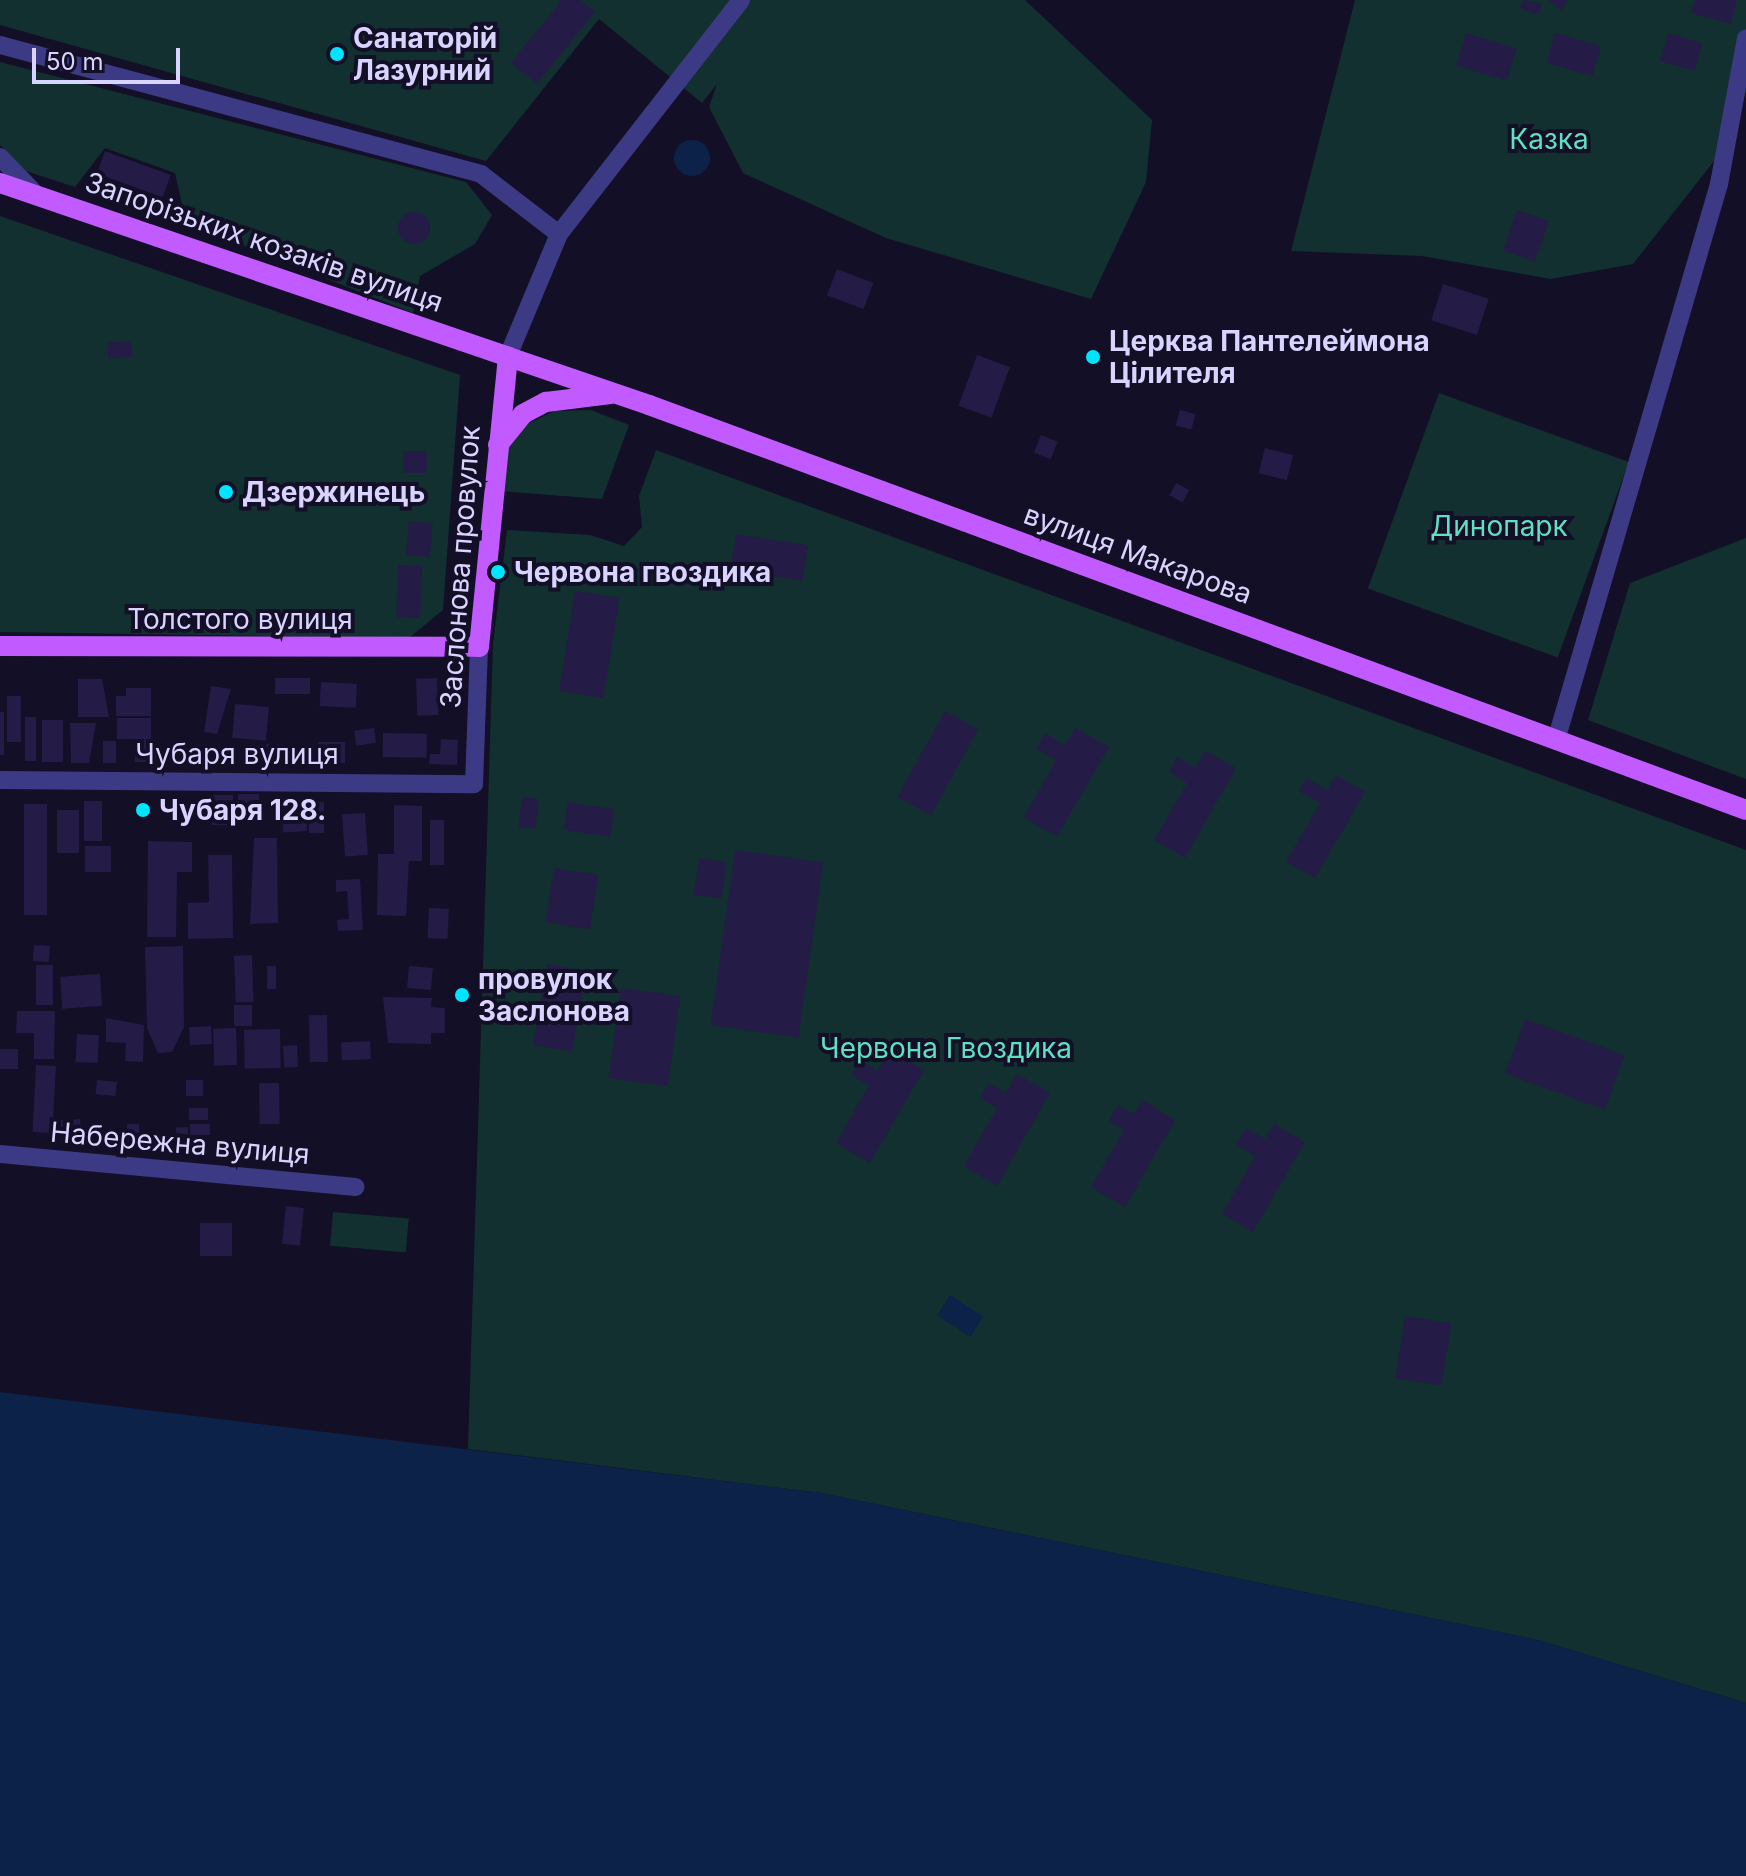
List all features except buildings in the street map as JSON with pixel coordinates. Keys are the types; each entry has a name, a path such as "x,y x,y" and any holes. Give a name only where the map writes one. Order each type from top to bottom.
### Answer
{"main road":[{"name":"Запорізьких козаків вулиця","path":"0,183 33,191 508,356"},
{"name":"вулиця Макарова","path":"508,356 1557,737 1746,810"},
{"name":"Заслонова провулок","path":"479,647 496,448 508,356"},
{"path":"496,448 514,423 546,402 613,393"},
{"name":"Толстого вулиця","path":"0,646 479,647"}],"street":[{"path":"508,356 559,234 741,0"},
{"path":"1557,737 1719,184 1746,38"},
{"path":"0,45 481,174 559,234"},
{"path":"0,157 33,191"},
{"name":"Заслонова провулок","path":"474,784 479,647"},
{"name":"Чубаря вулиця","path":"0,780 474,784"},
{"name":"Набережна вулиця","path":"0,1154 355,1187"}],"green space":[{"path":"0,0 1025,0 1152,120 1146,182 1091,299 886,238 743,173 709,107 717,84 702,103 599,19 486,161 0,25"},
{"name":"Казка","path":"1355,0 1746,0 1746,91 1733,137 1633,264 1551,279 1422,256 1291,251"},
{"path":"0,62 466,182 492,215 475,244 420,276 413,313 246,247 183,209 175,173 105,148 75,187 26,171 0,145"},
{"name":"Дзержинець","path":"0,216 460,375 443,610 409,638 0,632"},
{"name":"Динопарк","path":"1439,393 1629,462 1558,658 1368,588"},
{"path":"591,410 629,425 602,499 500,491 509,439 520,427 555,411"},
{"name":"Червона Гвоздика","path":"656,450 1746,850 1746,1703 1538,1640 821,1493 468,1449 493,644 507,530 590,535 624,546 642,527 639,496"},
{"path":"1746,538 1746,779 1588,720 1630,583"},
{"path":"333,1212 409,1219 406,1252 330,1246"}],"water":[{"path":"692,140 705,145 710,158 705,171 692,176 679,171 674,158 679,145"},
{"path":"950,1295 984,1317 970,1337 937,1315"},
{"path":"0,1392 821,1493 1538,1640 1746,1703 1746,1876 0,1876"}],"place":[{"name":"Санаторій Лазурний","path":"337,54"},
{"name":"Церква Пантелеймона Цілителя","path":"1093,357"},
{"name":"Дзержинець","path":"226,492"},
{"name":"Червона гвоздика","path":"498,572"},
{"name":"Чубаря 128.","path":"143,810"},
{"name":"провулок Заслонова","path":"462,995"}]}
